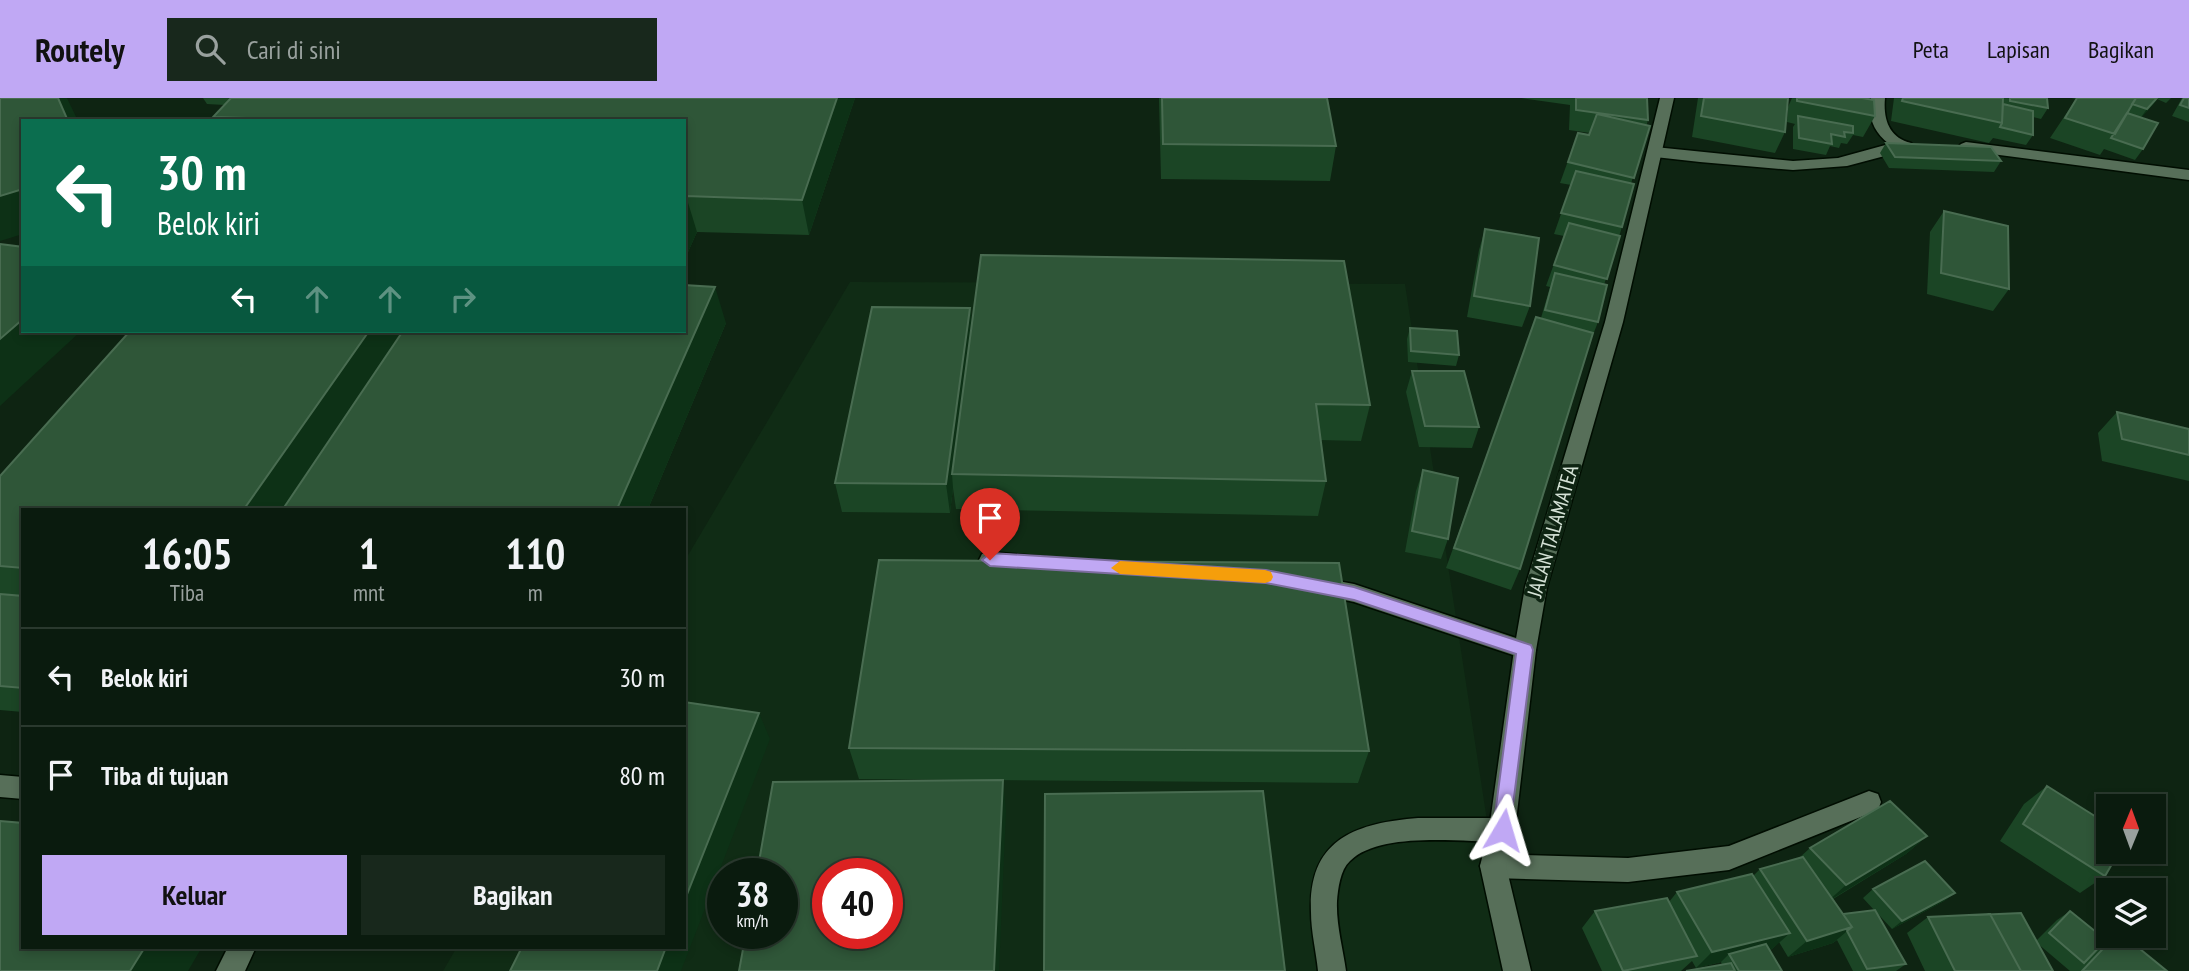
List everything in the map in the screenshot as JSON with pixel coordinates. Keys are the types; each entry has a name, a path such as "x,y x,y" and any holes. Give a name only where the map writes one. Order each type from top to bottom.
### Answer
{"street":[{"name":"JALAN TALAMATEA","path":"1517,971 1493,866 1503,830 1525,650 1536,587 1614,322 1667,98"},
{"path":"1878,98 1875,115 1880,126 1886,136 1902,146"},
{"path":"1655,152 1759,164 1810,165 1840,163 1902,146 1924,146"},
{"path":"1946,146 2189,175"},
{"path":"990,560 1059,564"},
{"path":"1291,582 1354,593 1525,650"},
{"path":"0,786 21,788"},
{"path":"1493,866 1628,870 1729,858 1870,802"},
{"path":"1332,971 1324,904 1329,875 1340,853 1360,840 1390,832 1503,830"},
{"path":"230,971 242,949"}],"shaded area":[{"path":"850,282 1405,284 1510,971 443,971 456,949 686,949 686,559"}],"building":[{"path":"0,98 58,98 67,119 21,119 21,190 0,196"},
{"path":"231,98 837,98 802,200 686,196 686,119 213,117"},
{"path":"1162,98 1327,98 1336,146 1163,144"},
{"path":"1576,98 1647,98 1648,120 1576,110"},
{"path":"1704,98 1788,98 1785,132 1701,116"},
{"path":"1797,98 1874,100 1875,116 1797,101"},
{"path":"1903,98 2003,98 2002,123 1902,101"},
{"path":"2010,98 2047,98 2048,108 2010,101"},
{"path":"2077,98 2136,98 2115,134 2065,118"},
{"path":"2136,98 2157,98 2147,109 2132,104"},
{"path":"2184,98 2189,98 2189,108 2180,105"},
{"path":"2003,104 2033,111 2033,135 2000,127"},
{"path":"2127,113 2158,123 2143,149 2111,138"},
{"path":"1597,114 1650,126 1634,178 1568,162 1578,133 1589,135"},
{"path":"1798,116 1853,126 1853,133 1844,132 1845,137 1831,134 1832,144 1799,138"},
{"path":"1886,143 1991,147 2001,161 1895,157"},
{"path":"1576,171 1634,184 1622,227 1561,213"},
{"path":"1944,211 2008,226 2009,289 1941,273"},
{"path":"1569,223 1620,236 1607,279 1554,265"},
{"path":"1485,229 1539,238 1530,306 1474,296"},
{"path":"0,244 21,247 21,321 0,339"},
{"path":"981,255 1344,261 1370,405 1316,404 1326,481 952,474"},
{"path":"1555,273 1607,285 1598,322 1545,310"},
{"path":"686,285 715,287 617,508 284,508 402,333 686,333"},
{"path":"872,307 970,308 946,484 835,483"},
{"path":"1536,317 1593,333 1520,569 1454,548"},
{"path":"1410,328 1457,331 1459,355 1411,351"},
{"path":"128,333 368,333 245,508 21,508 21,568 0,566 0,476"},
{"path":"1412,371 1464,371 1479,427 1425,426"},
{"path":"2117,412 2189,429 2189,455 2122,439"},
{"path":"1423,470 1458,478 1448,539 1412,531"},
{"path":"879,560 1339,563 1369,751 849,748"},
{"path":"0,594 21,596 21,688 0,686"},
{"path":"686,702 759,713 686,897"},
{"path":"1003,780 994,971 739,971 743,949 798,949 798,858 760,858 773,782"},
{"path":"2047,786 2096,817 2096,864 2112,864 2105,876 2023,824"},
{"path":"1263,791 1285,971 1044,971 1045,794"},
{"path":"1890,801 1927,836 1846,885 1810,848"},
{"path":"0,821 21,823 21,949 144,949 130,971 0,971"},
{"path":"1803,857 1852,927 1807,941 1760,869"},
{"path":"1925,861 1955,893 1902,921 1873,889"},
{"path":"1752,874 1790,933 1712,952 1677,892"},
{"path":"1667,898 1697,956 1623,971 1595,911"},
{"path":"1875,910 1906,964 1867,969 1847,931 1852,927 1843,914"},
{"path":"2070,911 2096,932 2096,948 2098,948 2084,963 2049,933"},
{"path":"2021,913 2053,971 2021,971 1990,914"},
{"path":"1990,914 2021,971 1955,971 1928,917"},
{"path":"1766,944 1782,971 1739,971 1729,954"},
{"path":"2104,948 2139,948 2167,971 2082,971"},
{"path":"521,949 665,949 657,971 510,971"},
{"path":"1731,963 1735,971 1686,971"}],"slow traffic":[{"path":"1120,568 1265,577"}],"route":[{"path":"990,560 1266,577 1354,593 1525,650 1503,830"}]}
